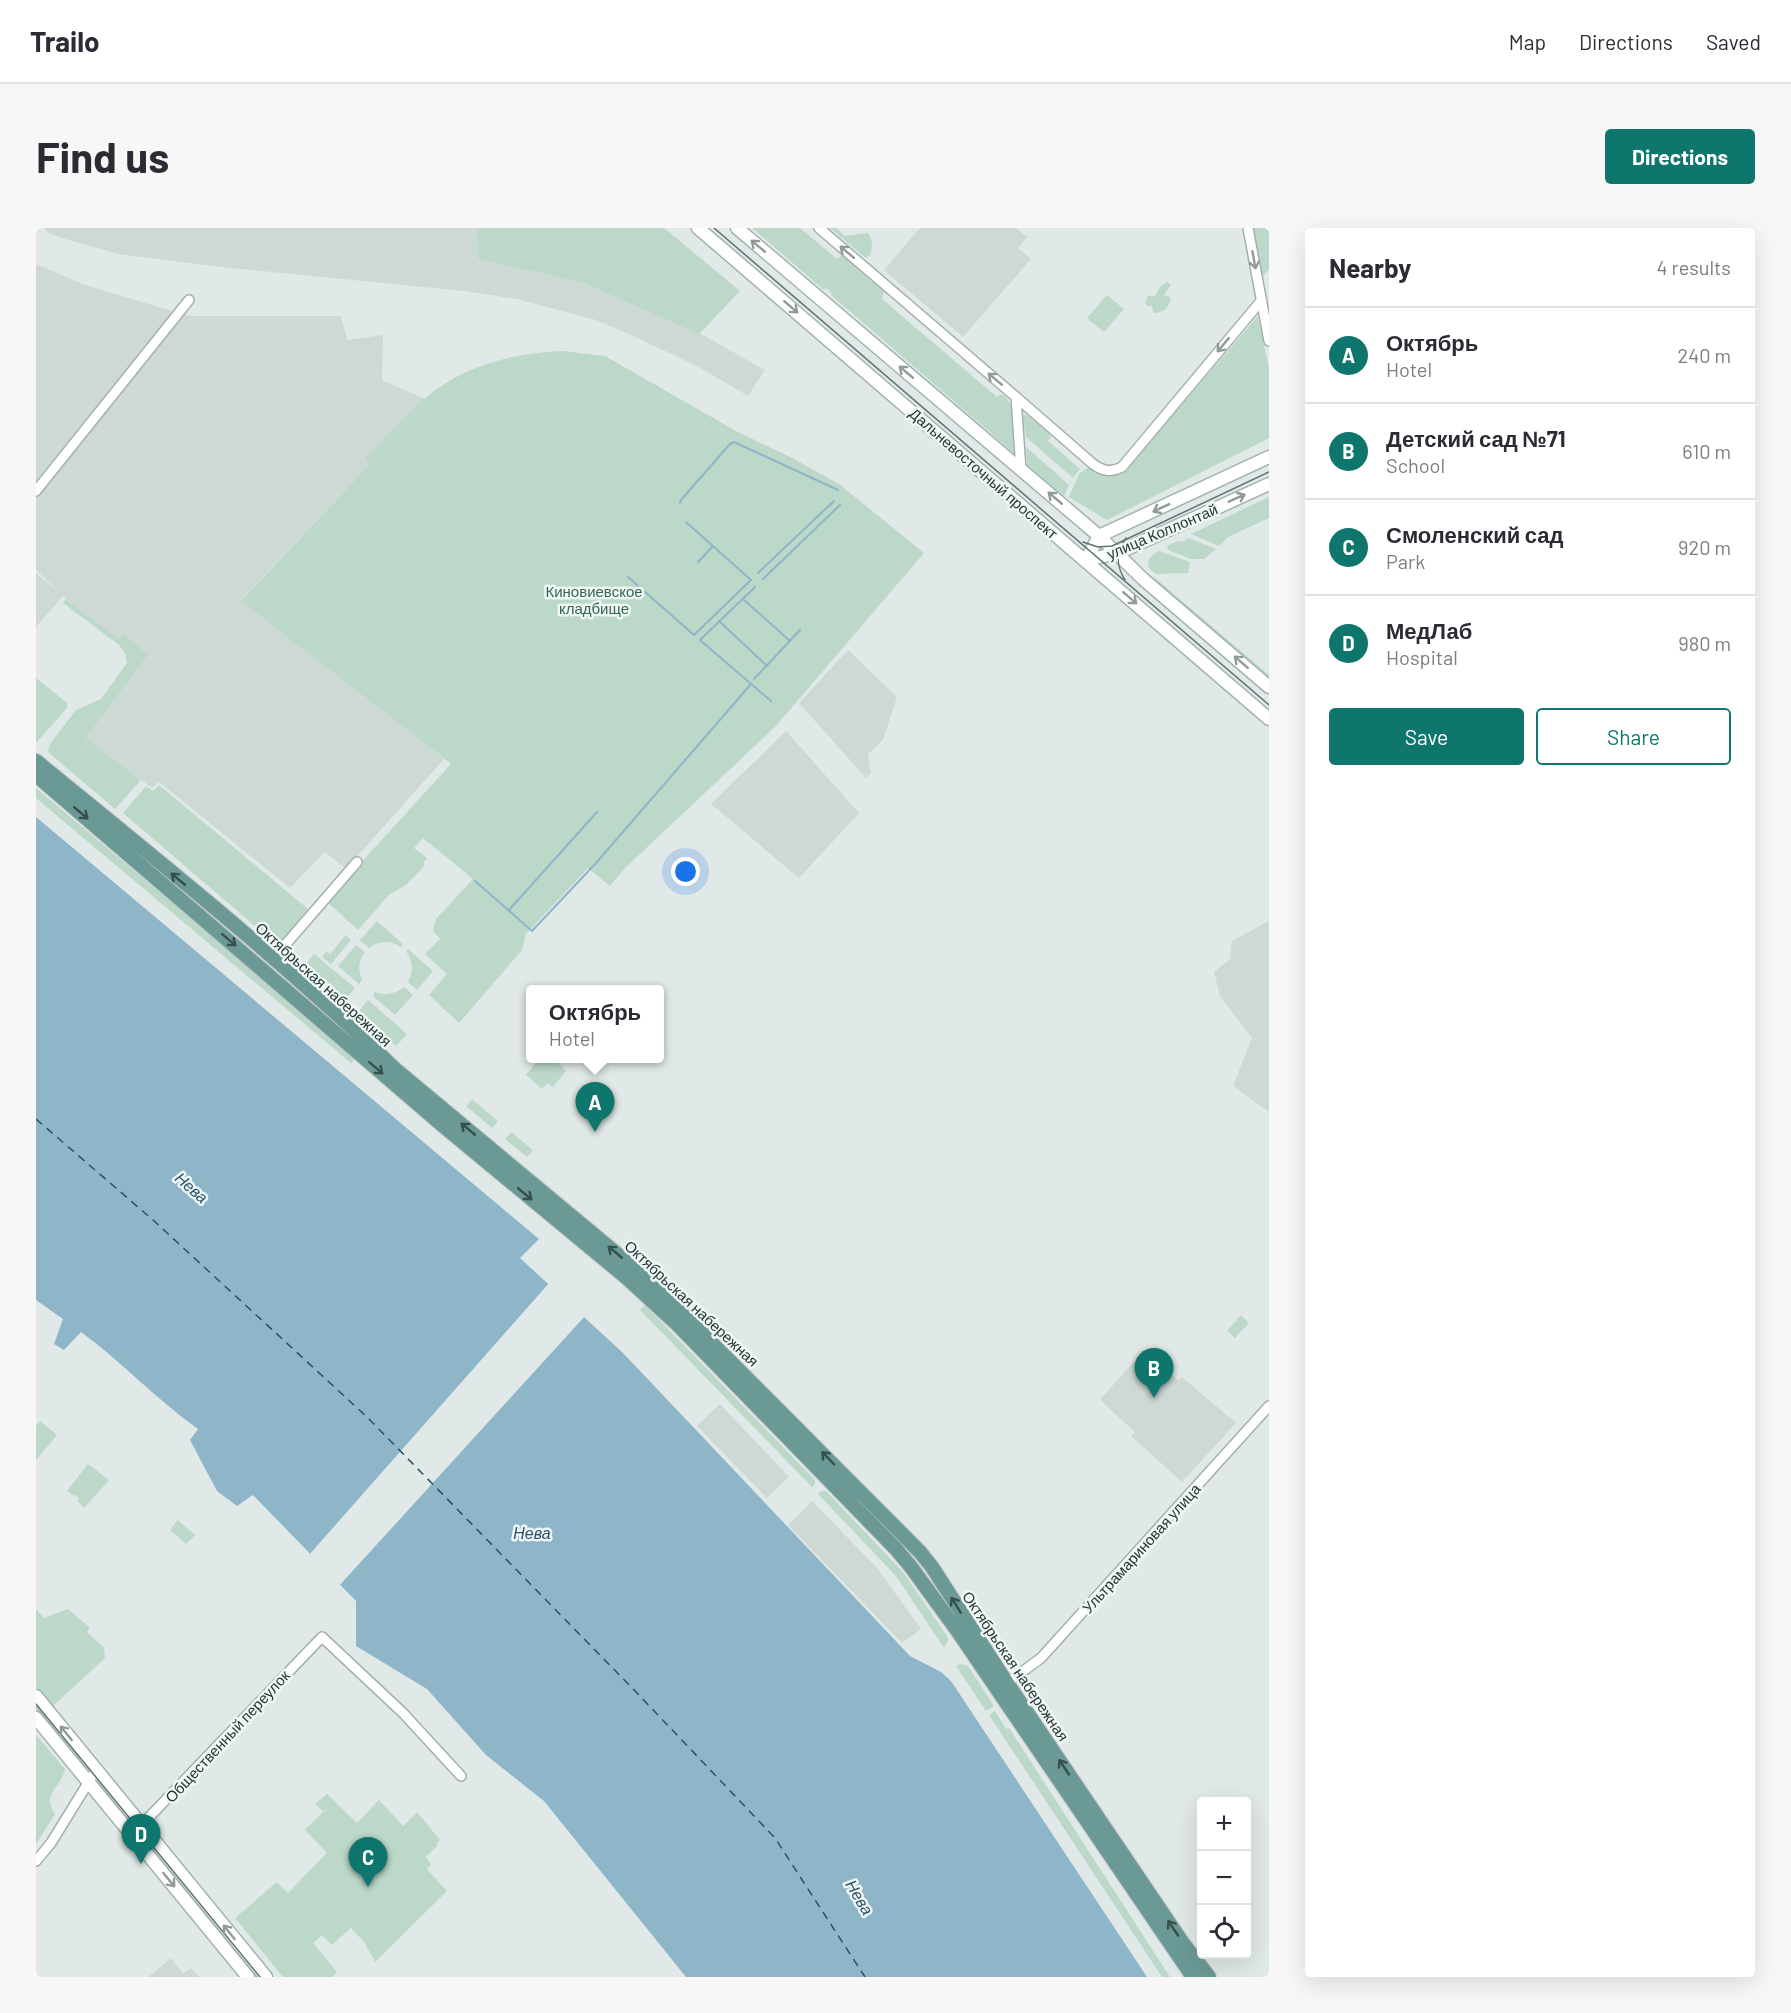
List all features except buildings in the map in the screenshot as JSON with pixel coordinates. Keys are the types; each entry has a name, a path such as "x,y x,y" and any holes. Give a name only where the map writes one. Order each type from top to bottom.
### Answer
{"main road":[{"name":"Дальневосточный проспект","path":"698,228 1269,719"},
{"name":"Дальневосточный проспект","path":"737,228 1099,536 1143,579 1269,687"},
{"name":"улица Коллонтай","path":"1086,560 1099,536 1269,457"},
{"name":"улица Коллонтай","path":"1086,560 1118,553 1269,484"},
{"name":"Октябрьская набережная","path":"36,761 273,959 396,1070 570,1214 674,1305 920,1552 1192,1957 1208,1976"},
{"name":"Октябрьская набережная","path":"36,775 441,1124 644,1293 896,1549 959,1634 1193,1977"},
{"path":"36,1696 266,1977"},
{"path":"36,1718 249,1977"}],"street":[{"path":"819,228 1104,471 1122,467 1263,297"},
{"path":"1248,228 1263,297 1269,341"},
{"path":"36,491 189,300"},
{"path":"1016,397 1021,470"},
{"path":"273,959 357,862"},
{"name":"Ультрамариновая улица","path":"1007,1683 1041,1658 1269,1406"},
{"name":"Общественный переулок","path":"132,1835 322,1637 403,1713 461,1776"},
{"path":"36,1861 51,1843 96,1770"}],"shaded area":[{"path":"45,228 477,228 478,259 584,283 705,336 765,370 748,396 697,366 596,320 517,299 464,291 230,268 118,254 48,233"},
{"path":"920,228 1016,228 1027,237 1018,248 1031,259 963,337 884,270"},
{"path":"36,264 85,285 189,316 341,316 347,340 383,335 382,380 425,399 366,458 371,463 241,600 444,759 346,869 325,852 290,888 159,782 152,788 86,738 148,655 123,634 118,640 63,596 36,627 36,573 60,593 36,570"},
{"path":"848,650 897,697 883,740 868,754 871,773 866,778 799,703"},
{"path":"786,731 859,813 799,878 711,804"},
{"path":"1269,921 1269,1112 1233,1086 1252,1038 1220,996 1214,972 1230,959 1232,941"},
{"path":"1144,1350 1178,1380 1182,1377 1236,1423 1182,1482 1131,1436 1135,1432 1100,1400"},
{"path":"720,1404 789,1477 767,1498 697,1426"},
{"path":"812,1501 877,1568 921,1629 902,1643 788,1525"},
{"path":"171,1958 183,1973 191,1968 199,1977 148,1977"}],"green space":[{"path":"477,228 664,228 740,291 699,334 584,283 478,259"},
{"path":"752,228 800,228 837,259 843,256 884,292 882,299 997,397 1001,394 1006,398 1010,404 1014,421 1015,454 831,295 832,293 826,288 824,290"},
{"path":"830,228 836,228 845,236 868,233 872,241 871,254 866,258"},
{"path":"1252,228 1269,228 1269,270 1261,277"},
{"path":"1167,282 1171,285 1164,295 1170,297 1171,301 1165,310 1153,312 1152,306 1147,306 1145,302 1148,296 1155,296 1160,287"},
{"path":"1107,295 1124,309 1104,332 1087,318"},
{"path":"1258,316 1269,369 1269,438 1107,520 1069,497 1079,474 1090,466 1103,476 1117,475 1130,465"},
{"name":"Киновиевское кладбище","path":"562,351 605,356 736,431 839,484 924,553 775,727 625,868 610,886 588,868 526,934 522,950 459,1023 429,995 447,974 425,954 440,939 433,931 436,919 473,879 423,838 414,848 427,858 423,863 425,865 406,885 389,895 358,930 326,901 451,764 241,601 370,464 365,458 424,399 455,378 489,363 543,352"},
{"path":"1025,414 1050,434 1048,441 1080,469 1073,478 1026,437 1023,417"},
{"path":"1026,447 1069,485 1064,496 1027,465"},
{"path":"1269,497 1269,518 1228,537 1219,546 1191,534"},
{"path":"1189,538 1216,549 1204,559 1191,559 1168,550 1167,546"},
{"path":"1159,551 1190,562 1188,573 1156,574 1149,568 1148,562"},
{"path":"1155,578 1269,675 1269,680 1151,579"},
{"path":"66,599 118,639 124,634 148,655 86,738 141,780 115,809 48,752 50,744 76,710 101,699 127,663 125,653 119,645 63,603"},
{"path":"36,678 67,703 67,708 36,743"},
{"path":"159,785 308,909 278,946 123,813 146,786 153,791"},
{"path":"36,788 352,1054 354,1057 352,1064 36,798"},
{"path":"377,921 403,944 401,947 385,942 377,943 369,948 360,940"},
{"path":"346,935 351,940 331,964 322,957 327,951 330,954"},
{"path":"356,945 365,952 360,962 362,980 359,984 338,966"},
{"path":"408,949 433,971 417,990 408,982 412,966 406,951"},
{"path":"314,954 355,988 344,1002 303,968"},
{"path":"404,987 413,995 395,1015 373,996 375,992 390,994"},
{"path":"368,1000 407,1034 396,1046 357,1013"},
{"path":"536,1063 559,1063 566,1071 553,1087 547,1083 542,1089 526,1075"},
{"path":"472,1099 498,1121 492,1128 466,1106"},
{"path":"511,1132 533,1150 527,1157 505,1139"},
{"path":"645,1305 815,1480 812,1487 640,1310"},
{"path":"1241,1315 1249,1323 1235,1338 1227,1331"},
{"path":"40,1421 57,1435 36,1460 36,1426"},
{"path":"88,1464 109,1480 84,1508 76,1495 67,1491"},
{"path":"826,1491 903,1572 947,1636 948,1640 944,1648 896,1576 818,1494"},
{"path":"178,1520 195,1535 186,1544 170,1530"},
{"path":"36,1609 44,1618 68,1609 90,1628 87,1632 104,1648 105,1658 53,1706 36,1686"},
{"path":"961,1664 968,1666 994,1706 986,1711 956,1666"},
{"path":"995,1711 1006,1729 1009,1728 1170,1977 1162,1977 989,1715"},
{"path":"36,1735 65,1769 50,1801 55,1814 36,1844"},
{"path":"327,1794 357,1823 379,1800 403,1826 417,1812 440,1840 426,1857 431,1864 427,1869 447,1891 375,1962 365,1943 351,1928 332,1945 322,1935 313,1943 337,1972 332,1977 283,1977 235,1918 277,1882 288,1893 327,1853 305,1830 330,1805 323,1811 315,1804"}],"water":[{"name":"Нева","path":"36,817 539,1239 520,1258 623,1353 910,1656 941,1672 951,1681 1147,1977 686,1977 544,1801 486,1755 427,1689 356,1646 356,1601 253,1495 237,1506 217,1491 190,1440 198,1429 81,1332 64,1350 54,1344 63,1319 36,1300"}],"pier":[{"path":"550,1282 586,1315 338,1587 308,1556"}],"waterway":[{"path":"680,503 734,442 838,490"},
{"path":"758,573 834,501"},
{"path":"763,579 840,505"},
{"path":"628,577 694,635 751,580 686,522"},
{"path":"698,562 713,546"},
{"path":"755,587 700,640 771,701"},
{"path":"743,599 790,641"},
{"path":"719,621 767,666"},
{"path":"754,679 800,630"},
{"path":"475,881 532,931 596,863 751,684"},
{"path":"509,910 597,812"}],"ferry route":[{"path":"36,1119 153,1220 367,1417 637,1693 775,1838 865,1977"}],"tram line":[{"path":"714,228 1269,705"},
{"path":"1083,542 1098,547 1112,546 1269,472"},
{"path":"1125,580 1118,559 1120,548 1126,538"},
{"path":"36,1704 260,1977"}],"place":[{"name":"Октябрь","path":"595,1132"},
{"name":"Детский сад №71","path":"1154,1398"},
{"name":"МедЛаб","path":"141,1864"},
{"name":"Смоленский сад","path":"368,1887"}]}
